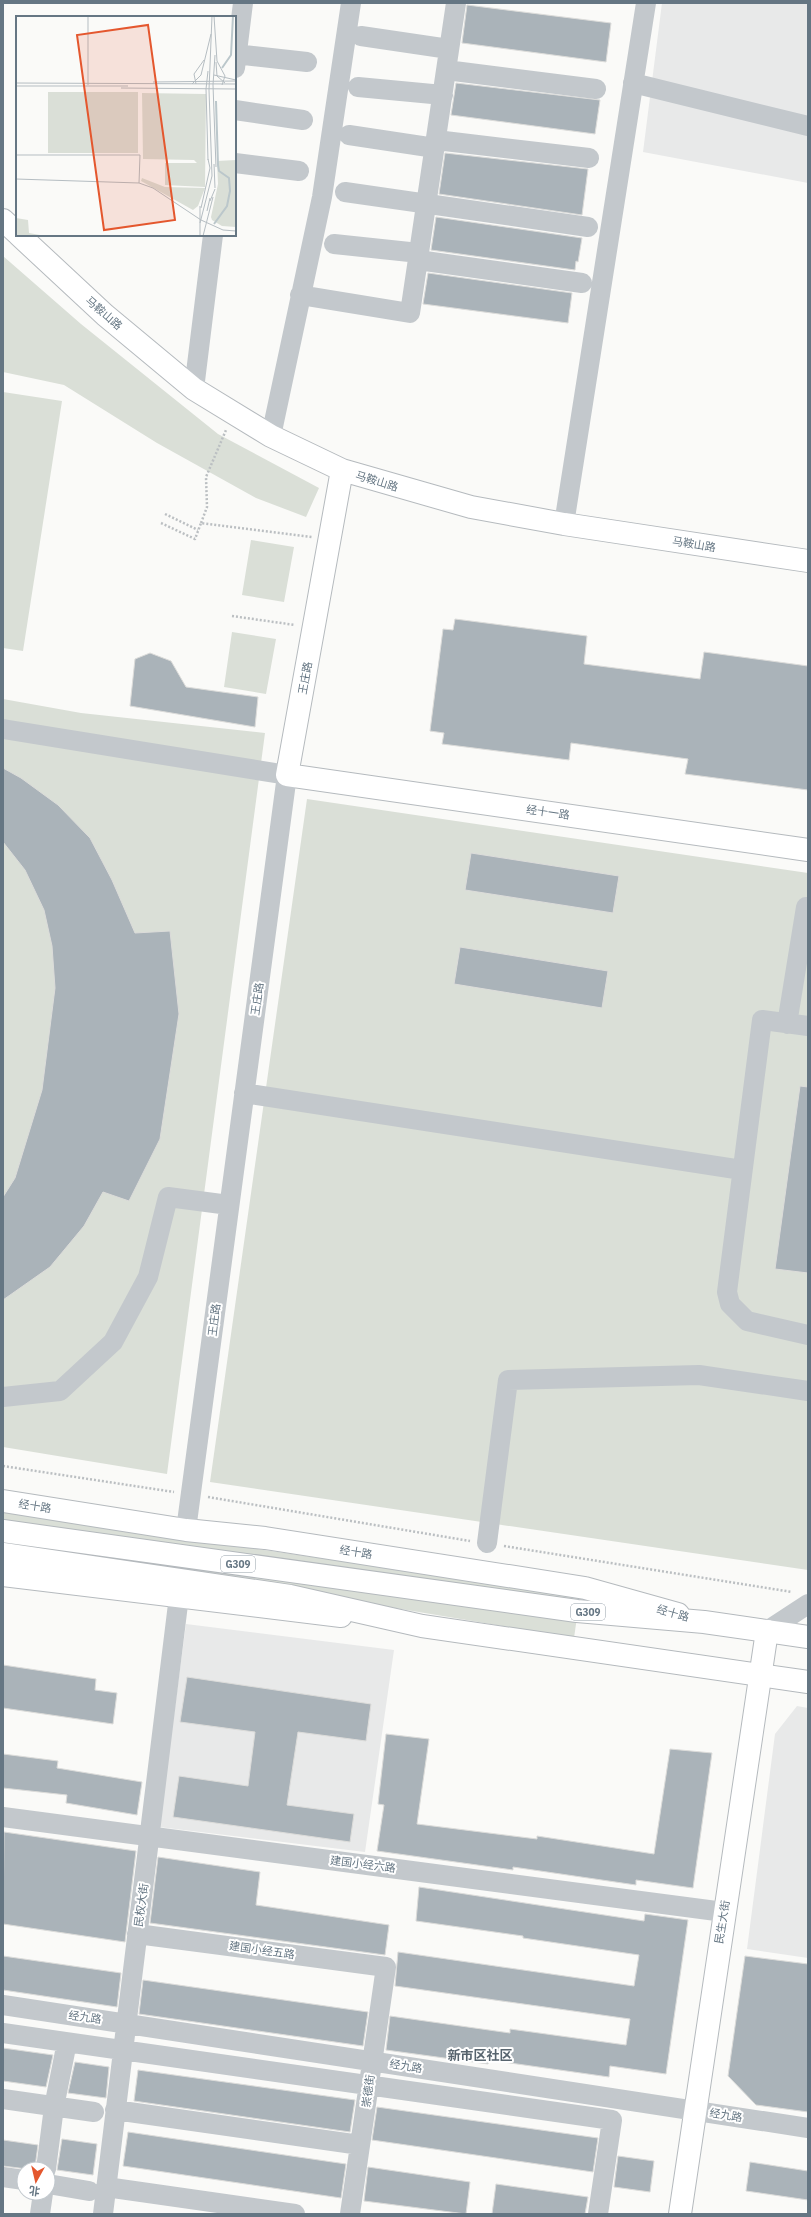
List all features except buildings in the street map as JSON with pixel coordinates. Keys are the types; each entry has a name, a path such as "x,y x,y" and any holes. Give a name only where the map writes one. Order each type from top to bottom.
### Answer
{"main road":[{"name":"马鞍山路","path":"3,220 16,232"},
{"name":"马鞍山路","path":"20,236 105,315 194,389 226,410 271,436 342,470 467,506 564,524 808,561"},
{"name":"王庄路","path":"288,775 342,470"},
{"name":"经十一路","path":"288,775 808,850"},
{"name":"经十路","path":"3,1501 186,1530 265,1538 585,1588 704,1622"},
{"name":"经十路","path":"3,1531 577,1611 704,1622 808,1637"},
{"name":"G309","path":"3,1554 290,1596 422,1626 808,1682"},
{"path":"3,1575 422,1626"},
{"name":"民生大街","path":"680,2214 694,2110 767,1631"}],"street":[{"path":"243,3 236,59 308,62"},
{"path":"271,436 322,197 351,3"},
{"path":"300,295 410,313 456,3"},
{"path":"564,524 646,3"},
{"path":"362,36 449,49"},
{"path":"446,70 596,89"},
{"path":"633,83 808,126"},
{"path":"358,87 443,95"},
{"path":"236,110 304,120"},
{"path":"349,135 589,158"},
{"path":"236,163 299,171"},
{"path":"345,192 588,227"},
{"path":"194,389 214,236"},
{"path":"334,244 582,283"},
{"path":"3,729 288,775"},
{"name":"王庄路","path":"186,1530 288,775"},
{"path":"787,1024 806,907 808,907"},
{"path":"808,1026 762,1020 727,1292 730,1304 747,1321 808,1335"},
{"path":"244,1093 742,1170"},
{"path":"3,1397 60,1391 113,1342 148,1277 168,1197 229,1205"},
{"path":"488,1543 508,1380 698,1375 808,1391"},
{"name":"民权大街","path":"103,2214 98,2189 115,2110 179,1596"},
{"path":"767,1631 800,1598"},
{"name":"建国小经六路","path":"3,1817 724,1912"},
{"name":"建国小经五路","path":"137,1934 386,1967"},
{"name":"崇德街","path":"350,2214 386,1967"},
{"name":"经九路","path":"3,2005 372,2060 808,2128"},
{"path":"3,2033 612,2120 598,2214"},
{"path":"47,2161 54,2107 65,2052"},
{"path":"3,2100 94,2112"},
{"path":"115,2110 360,2145"},
{"path":"3,2177 16,2179"},
{"path":"56,2185 295,2214"},
{"path":"40,2214 42,2201"}],"path":[{"path":"161,522 195,539 207,507 206,477 226,432 226,410"},
{"path":"165,514 198,530"},
{"path":"201,523 314,537 316,531"},
{"path":"232,616 296,625"},
{"path":"3,1466 191,1494 488,1543 800,1598"}],"shaded area":[{"path":"662,3 808,3 808,183 643,152"},
{"path":"3,256 81,324 218,434 319,488 306,517 256,498 157,443 64,385 3,372"},
{"path":"3,392 62,401 23,651 3,648"},
{"path":"251,540 294,547 284,602 242,595"},
{"path":"232,632 276,639 266,694 224,687"},
{"path":"3,699 81,713 265,733 167,1474 3,1447"},
{"path":"307,799 808,873 808,1570 210,1482"},
{"path":"3,1512 580,1596 574,1638 245,1583 3,1564"},
{"path":"186,1624 394,1650 365,1852 159,1827"},
{"path":"797,1706 808,1708 808,1958 747,1949 775,1734"}],"district":[{"name":"新市区社区","path":"480,2055"}]}
